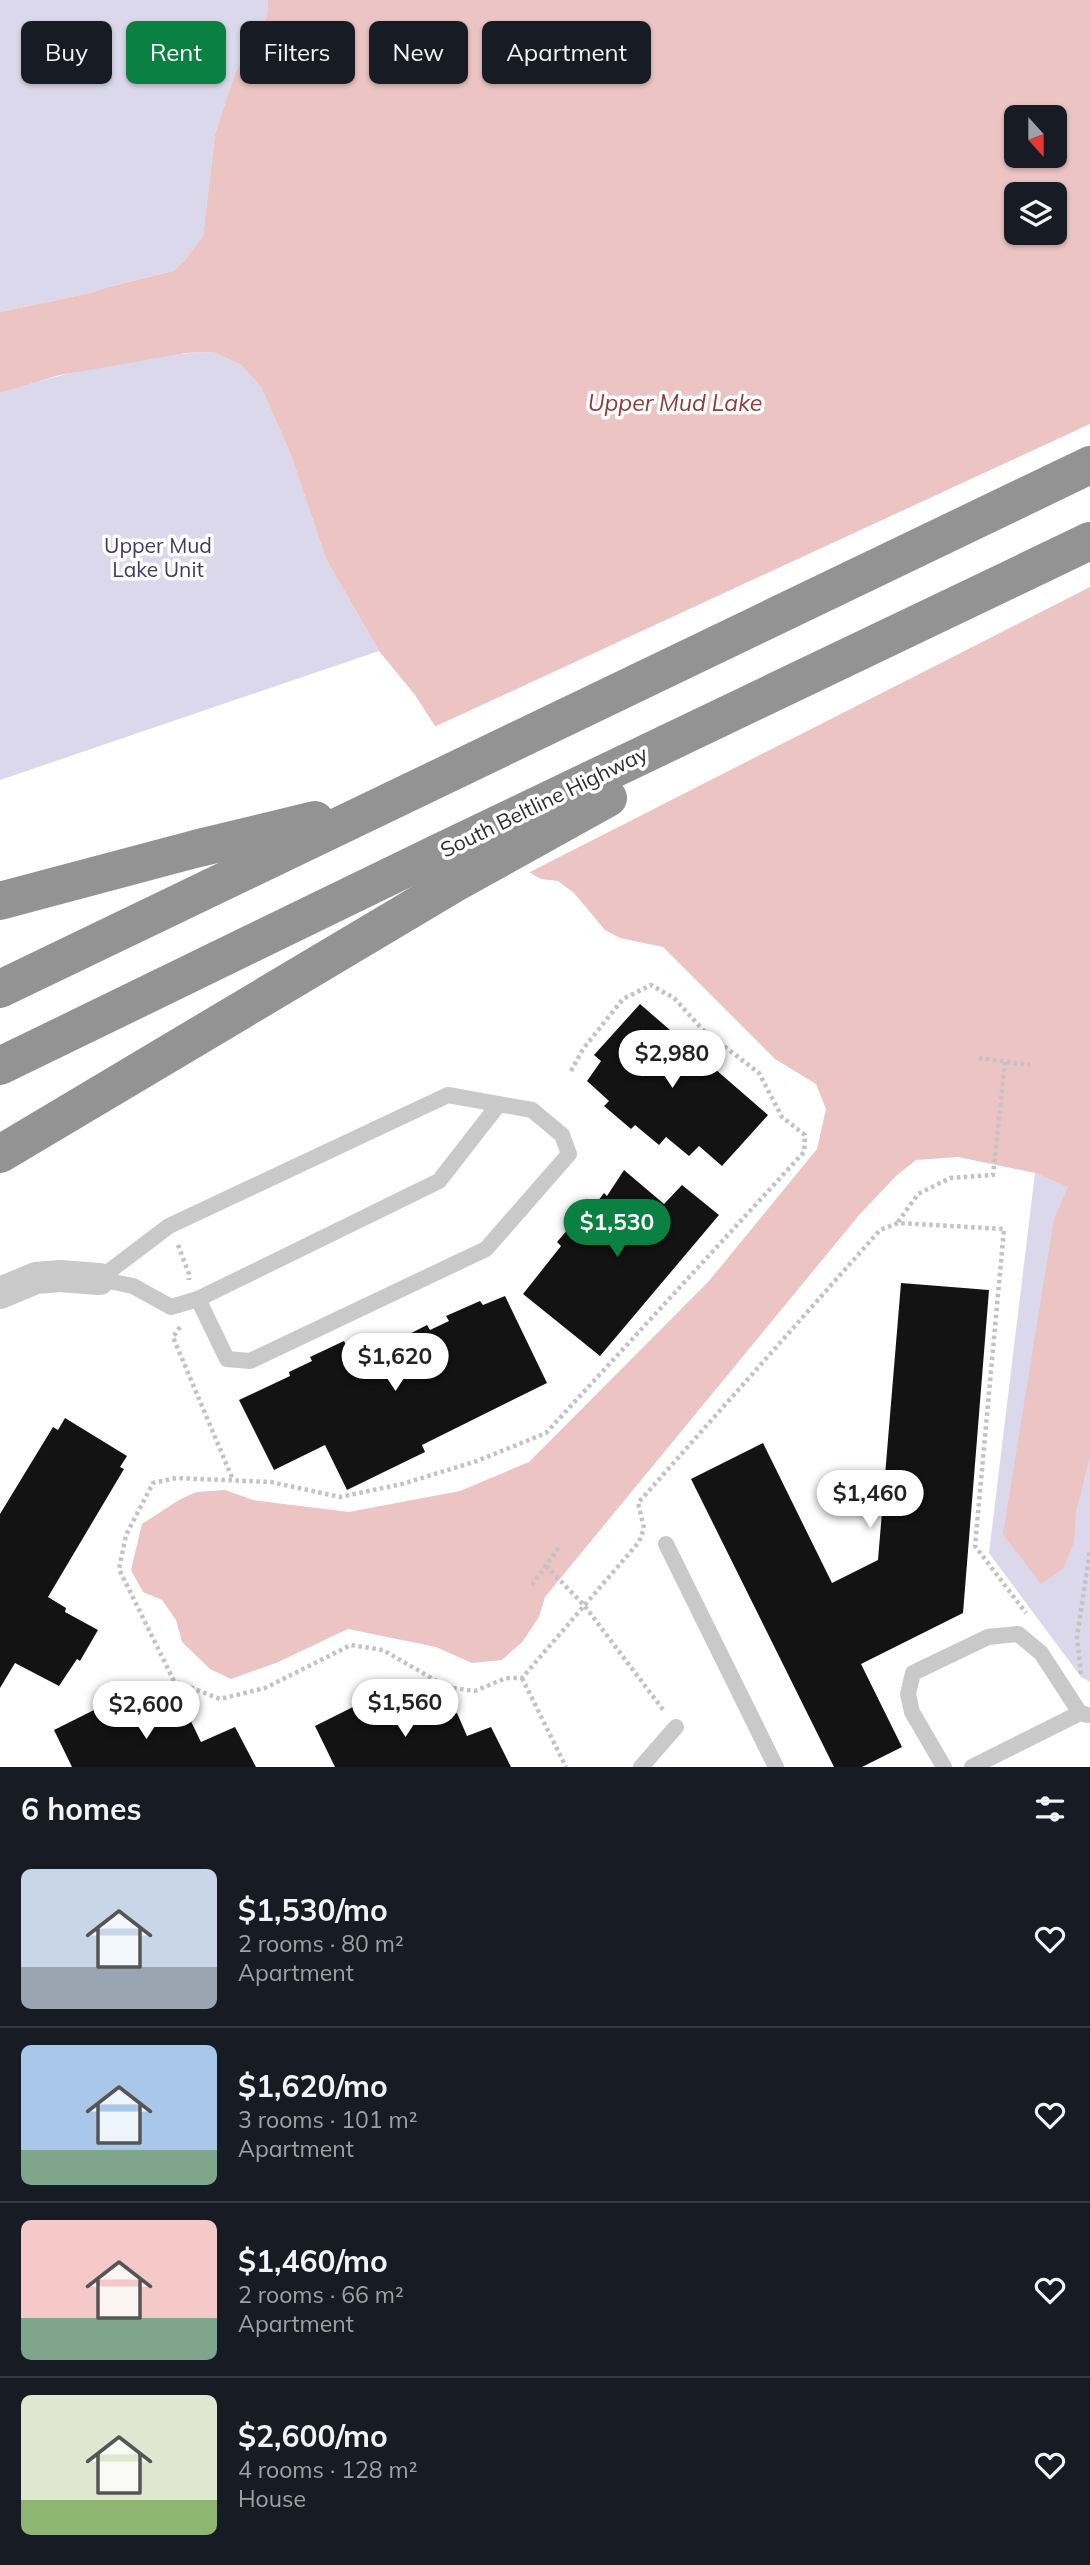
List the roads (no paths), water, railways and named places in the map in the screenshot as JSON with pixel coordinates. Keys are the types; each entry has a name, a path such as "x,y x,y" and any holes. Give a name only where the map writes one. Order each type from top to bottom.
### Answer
{"highway":[{"path":"0,989 1090,465"},
{"path":"0,1154 447,868 929,618 1090,541"},
{"path":"0,901 398,798"},
{"name":"South Beltline Highway","path":"0,1066 447,868"}],"street":[{"path":"0,1293 36,1278 61,1276 99,1279"}],"lane":[{"path":"99,1279 162,1231 448,1095 532,1110 562,1135 569,1154 486,1249 250,1361 227,1359 193,1300"},
{"path":"99,1279 133,1286 171,1307 193,1300 439,1181 499,1104"},
{"path":"666,1544 776,1767"},
{"path":"944,1767 912,1712 908,1694 913,1673 988,1637 1018,1634 1041,1653 1085,1714 972,1767"},
{"path":"641,1767 676,1727"}],"water":[{"name":"Upper Mud Lake","path":"268,0 1090,0 1090,1456 1076,1512 1074,1542 1063,1569 1041,1584 1003,1534 1054,1219 1068,1187 1035,1173 958,1157 916,1160 896,1176 860,1214 545,1597 539,1617 523,1641 502,1660 472,1663 436,1647 348,1629 276,1663 231,1679 210,1669 182,1642 176,1620 162,1600 143,1592 131,1570 142,1524 196,1492 225,1490 253,1500 349,1512 460,1491 529,1462 709,1281 817,1149 826,1109 816,1084 775,1059 663,947 620,938 605,930 574,893 558,881 541,879 529,872 415,695 379,651 326,559 291,455 261,387 241,365 213,352 186,353 60,375 0,393 0,312 90,293 173,271 203,236 215,134 240,64 240,84 355,84 355,21 264,21"}],"park label":[{"name":"Upper Mud Lake Unit","path":"158,558"}]}
